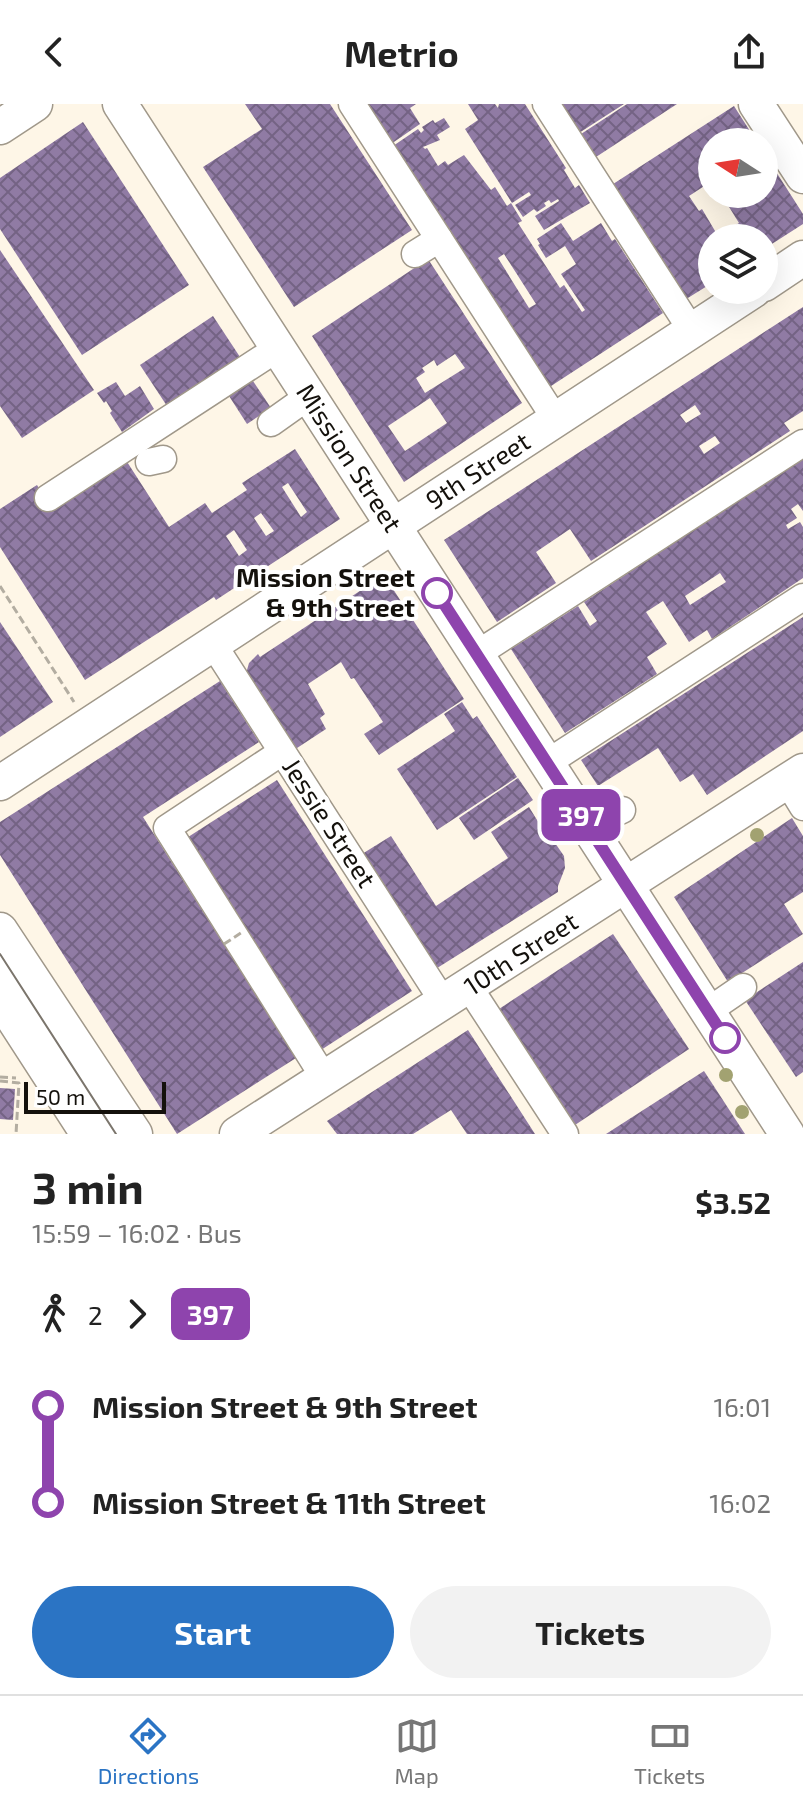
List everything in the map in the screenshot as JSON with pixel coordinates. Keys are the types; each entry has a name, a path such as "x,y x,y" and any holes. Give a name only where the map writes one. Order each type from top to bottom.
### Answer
{"main road":[{"path":"0,127 35,104"},
{"name":"Mission Street","path":"120,104 787,1134"},
{"path":"756,104 803,176"},
{"path":"782,104 803,136"},
{"path":"778,275 803,258"},
{"name":"9th Street","path":"0,783 733,304"},
{"name":"10th Street","path":"237,1134 627,886 798,786"},
{"path":"0,930 135,1134"},
{"path":"0,998 88,1134"}],"street":[{"path":"352,104 556,420"},
{"path":"546,104 692,331"},
{"path":"415,254 439,239"},
{"path":"48,498 162,413 278,348"},
{"path":"271,423 309,396"},
{"path":"477,654 803,443"},
{"path":"547,763 803,597"},
{"name":"Jessie Street","path":"213,644 282,752 456,995 565,1134"},
{"path":"282,752 167,828 325,1079"},
{"path":"588,826 622,810"},
{"path":"0,962 110,1134"},
{"path":"708,1011 743,987"}],"path":[{"path":"0,586 88,726"},
{"path":"224,944 244,931"},
{"path":"0,1079 16,1078"},
{"path":"0,1079 19,1083 16,1134"}],"building":[{"path":"245,104 330,104 412,230 294,307 203,167 262,129"},
{"path":"365,104 416,104 410,108 420,124 391,144"},
{"path":"468,104 495,104 498,108 499,104 525,104 566,168 564,170 575,188 579,185 590,203 544,230 535,216 558,199 551,203 549,200 537,212 534,209 523,217 515,205 531,195 529,192 512,203 465,129 478,120"},
{"path":"562,104 624,104 579,133"},
{"path":"627,104 677,104 596,157 581,134"},
{"path":"734,106 748,128 700,128"},
{"path":"444,118 450,127 437,135 440,140 423,147 427,148 438,166 445,161 448,165 464,155 491,190 495,187 507,206 511,203 522,221 518,223 560,288 564,285 582,312 585,310 561,274 576,264 565,246 546,258 538,245 537,239 561,223 573,241 601,223 612,241 615,239 663,313 548,388 393,146 418,129 421,133 424,130 422,127 433,120 435,123","holes":["504,254 536,304 529,308 498,258"]},
{"path":"83,122 189,285 82,355 0,229 0,178"},
{"path":"698,129 698,190 689,196 711,224 698,224 698,292 683,301 610,186"},
{"path":"778,175 803,214 803,224 778,240 778,224 737,224 730,208 778,208"},
{"path":"0,250 94,390 22,438 0,406"},
{"path":"428,259 522,403 404,482 312,336","holes":["455,354 465,368 425,393 416,378 425,372 422,368 434,360 437,366","430,398 447,423 405,451 388,426"]},
{"path":"803,307 803,411 784,423 790,431 591,561 570,529 536,552 556,583 497,622 444,540","holes":["695,405 701,414 686,423 680,415","715,436 720,443 704,454 699,446"]},
{"path":"213,316 240,357 167,406 140,365"},
{"path":"253,381 271,408 247,424 229,396"},
{"path":"116,382 125,396 140,386 154,409 122,432 106,401 104,403 97,393"},
{"path":"295,449 340,519 85,680 0,547 0,509 37,485 47,501 122,454 169,527 205,503 212,513 247,490 242,483","holes":["288,483 307,512 301,517 282,487","261,513 274,531 266,536 254,518","234,530 247,550 239,556 226,536"]},
{"path":"803,458 803,511 798,504 791,509 797,518 786,525 788,529 800,522 803,527 803,578 712,639 707,630 689,642 663,601 646,612 667,644 647,657 657,674 565,733 511,649 578,606 590,626 597,621 584,602","holes":["720,573 726,582 690,605 685,596"]},
{"path":"384,575 464,699 379,755 364,734 383,722 341,662 308,684 325,714 320,718 326,729 294,750 245,677 249,663 258,654 260,657"},
{"path":"803,617 803,731 707,795 693,774 680,782 658,748 598,786 581,760"},
{"path":"0,622 53,702 0,737"},
{"path":"220,681 259,742 143,817 296,1058 177,1134 0,855 0,822"},
{"path":"462,702 473,719 477,716 517,777 437,830 397,769 455,731 444,714"},
{"path":"518,778 533,800 474,840 459,818"},
{"path":"277,780 412,991 321,1050 185,839"},
{"path":"529,807 550,841 553,840 564,856 565,868 558,892 434,970 362,854 391,836 436,906 508,858 491,832"},
{"path":"792,818 803,836 803,892 784,904 803,934 728,982 674,897"},
{"path":"613,934 689,1049 575,1125 499,1009"},
{"path":"803,962 803,1072 796,1077 745,1000"},
{"path":"468,1030 535,1134 467,1134 451,1110 413,1134 337,1134 327,1121"},
{"path":"704,1071 745,1134 606,1134"},
{"path":"0,1088 15,1089 13,1120 0,1119"}],"tram line":[{"path":"0,954 116,1134"}],"bus line":[{"name":"397","path":"437,593 725,1038"}],"place":[{"name":"Mission Street & 9th Street","path":"437,593"}]}
